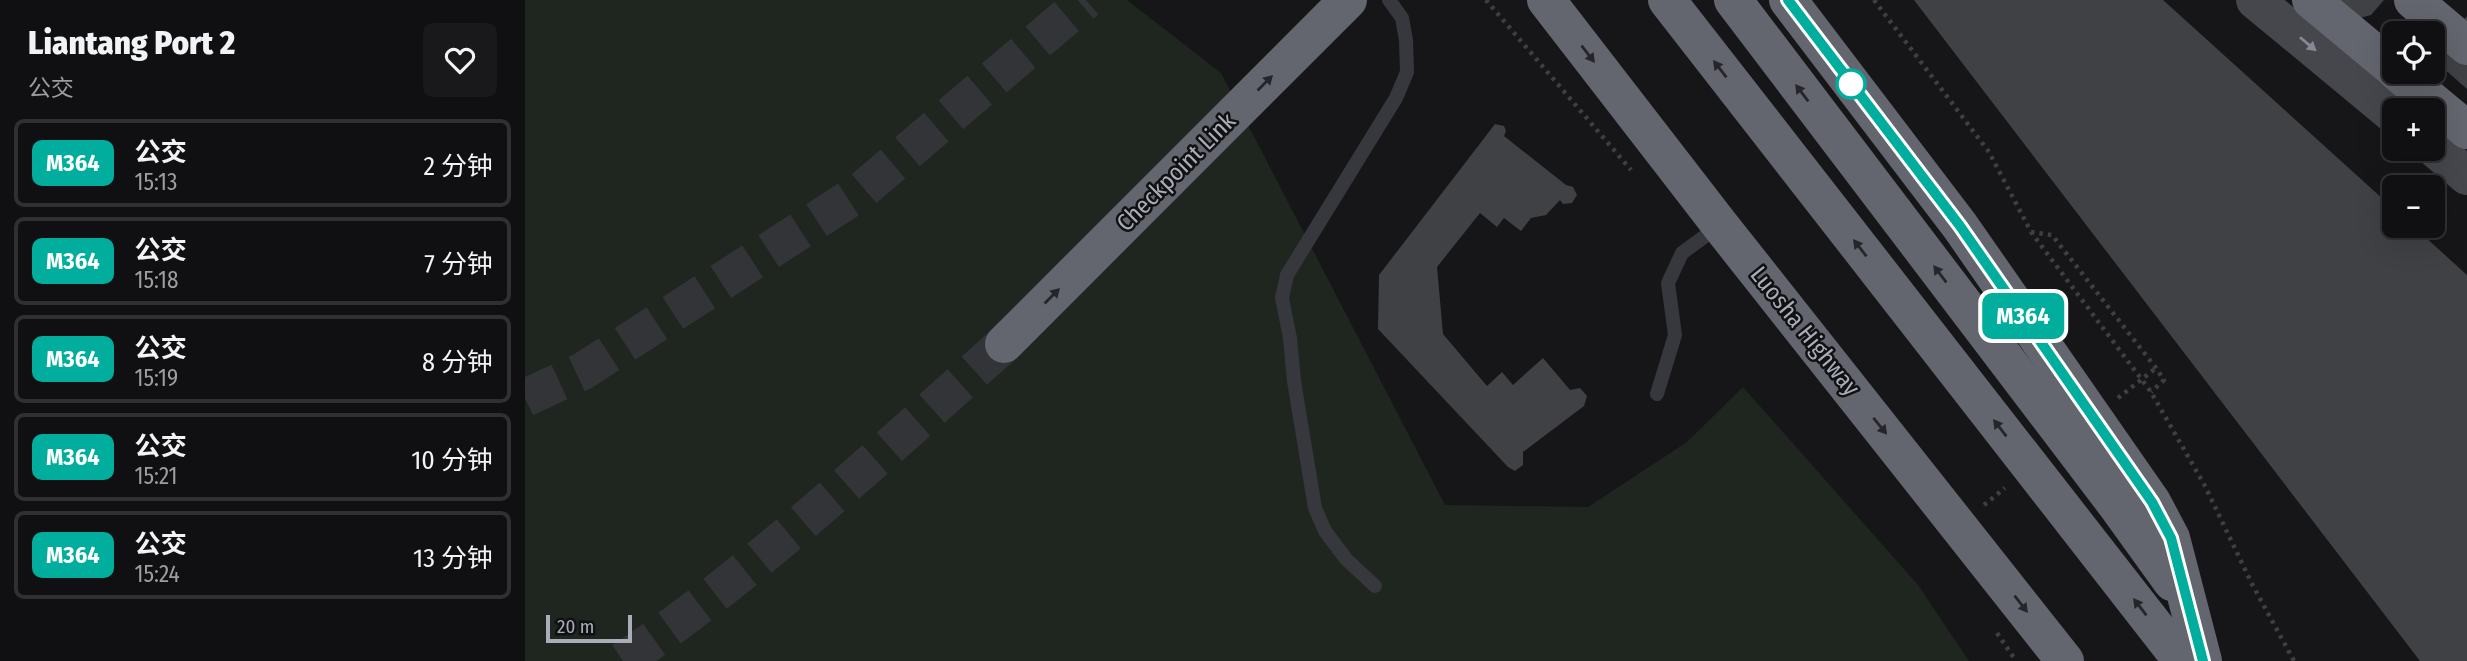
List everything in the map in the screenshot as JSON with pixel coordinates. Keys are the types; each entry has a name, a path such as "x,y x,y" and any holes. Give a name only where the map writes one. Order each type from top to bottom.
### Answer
{"highway":[{"name":"Checkpoint Link","path":"1004,344 1348,0"},
{"name":"Luosha Highway","path":"1546,0 2065,661"},
{"path":"1667,0 2182,661"},
{"path":"1733,0 2115,503 2190,606"},
{"path":"1788,0 1960,226 2152,502 2171,538 2203,661"},
{"path":"2311,0 2382,60"},
{"path":"2413,0 2467,46"},
{"path":"2411,84 2467,130"}],"street":[{"path":"2255,0 2382,105"},
{"path":"2445,157 2467,176"}],"lane":[{"path":"1375,586 1346,559 1325,531 1315,508 1282,298 1287,275 1396,98 1407,72 1402,18 1389,0"},
{"path":"1657,394 1675,335 1668,283 1682,253 1720,225"}],"path":[{"path":"1486,0 1638,178"},
{"path":"1874,0 1989,152 2031,232 2151,391 2205,486 2252,584 2294,661"},
{"path":"2031,232 2052,234 2156,368 2164,380 2151,391"}],"shaded area":[{"path":"525,0 1127,0 1221,73 1445,505 1588,507 1687,442 1743,387 1918,585 1969,661 525,661"}],"building":[{"path":"1914,0 2163,0 2382,198 2382,238 2426,238 2467,275 2467,661 2420,661"},
{"path":"2331,0 2384,0 2371,15 2356,19"},
{"path":"2467,16 2467,89 2445,70 2445,43"},
{"path":"1495,124 1504,126 1504,136 1566,185 1573,187 1577,195 1572,203 1563,204 1560,200 1546,215 1531,218 1521,231 1504,218 1497,227 1480,213 1437,267 1443,334 1487,386 1502,372 1513,385 1543,358 1570,390 1580,388 1587,396 1584,406 1523,452 1523,465 1515,471 1508,467 1378,329 1379,275"}],"tunnel":[{"path":"525,398 583,371 860,192 1086,0"},
{"path":"623,661 771,549 1004,344"}],"bus line":[{"name":"M364","path":"1788,0 1960,226 2152,502 2171,538 2203,661"}]}
